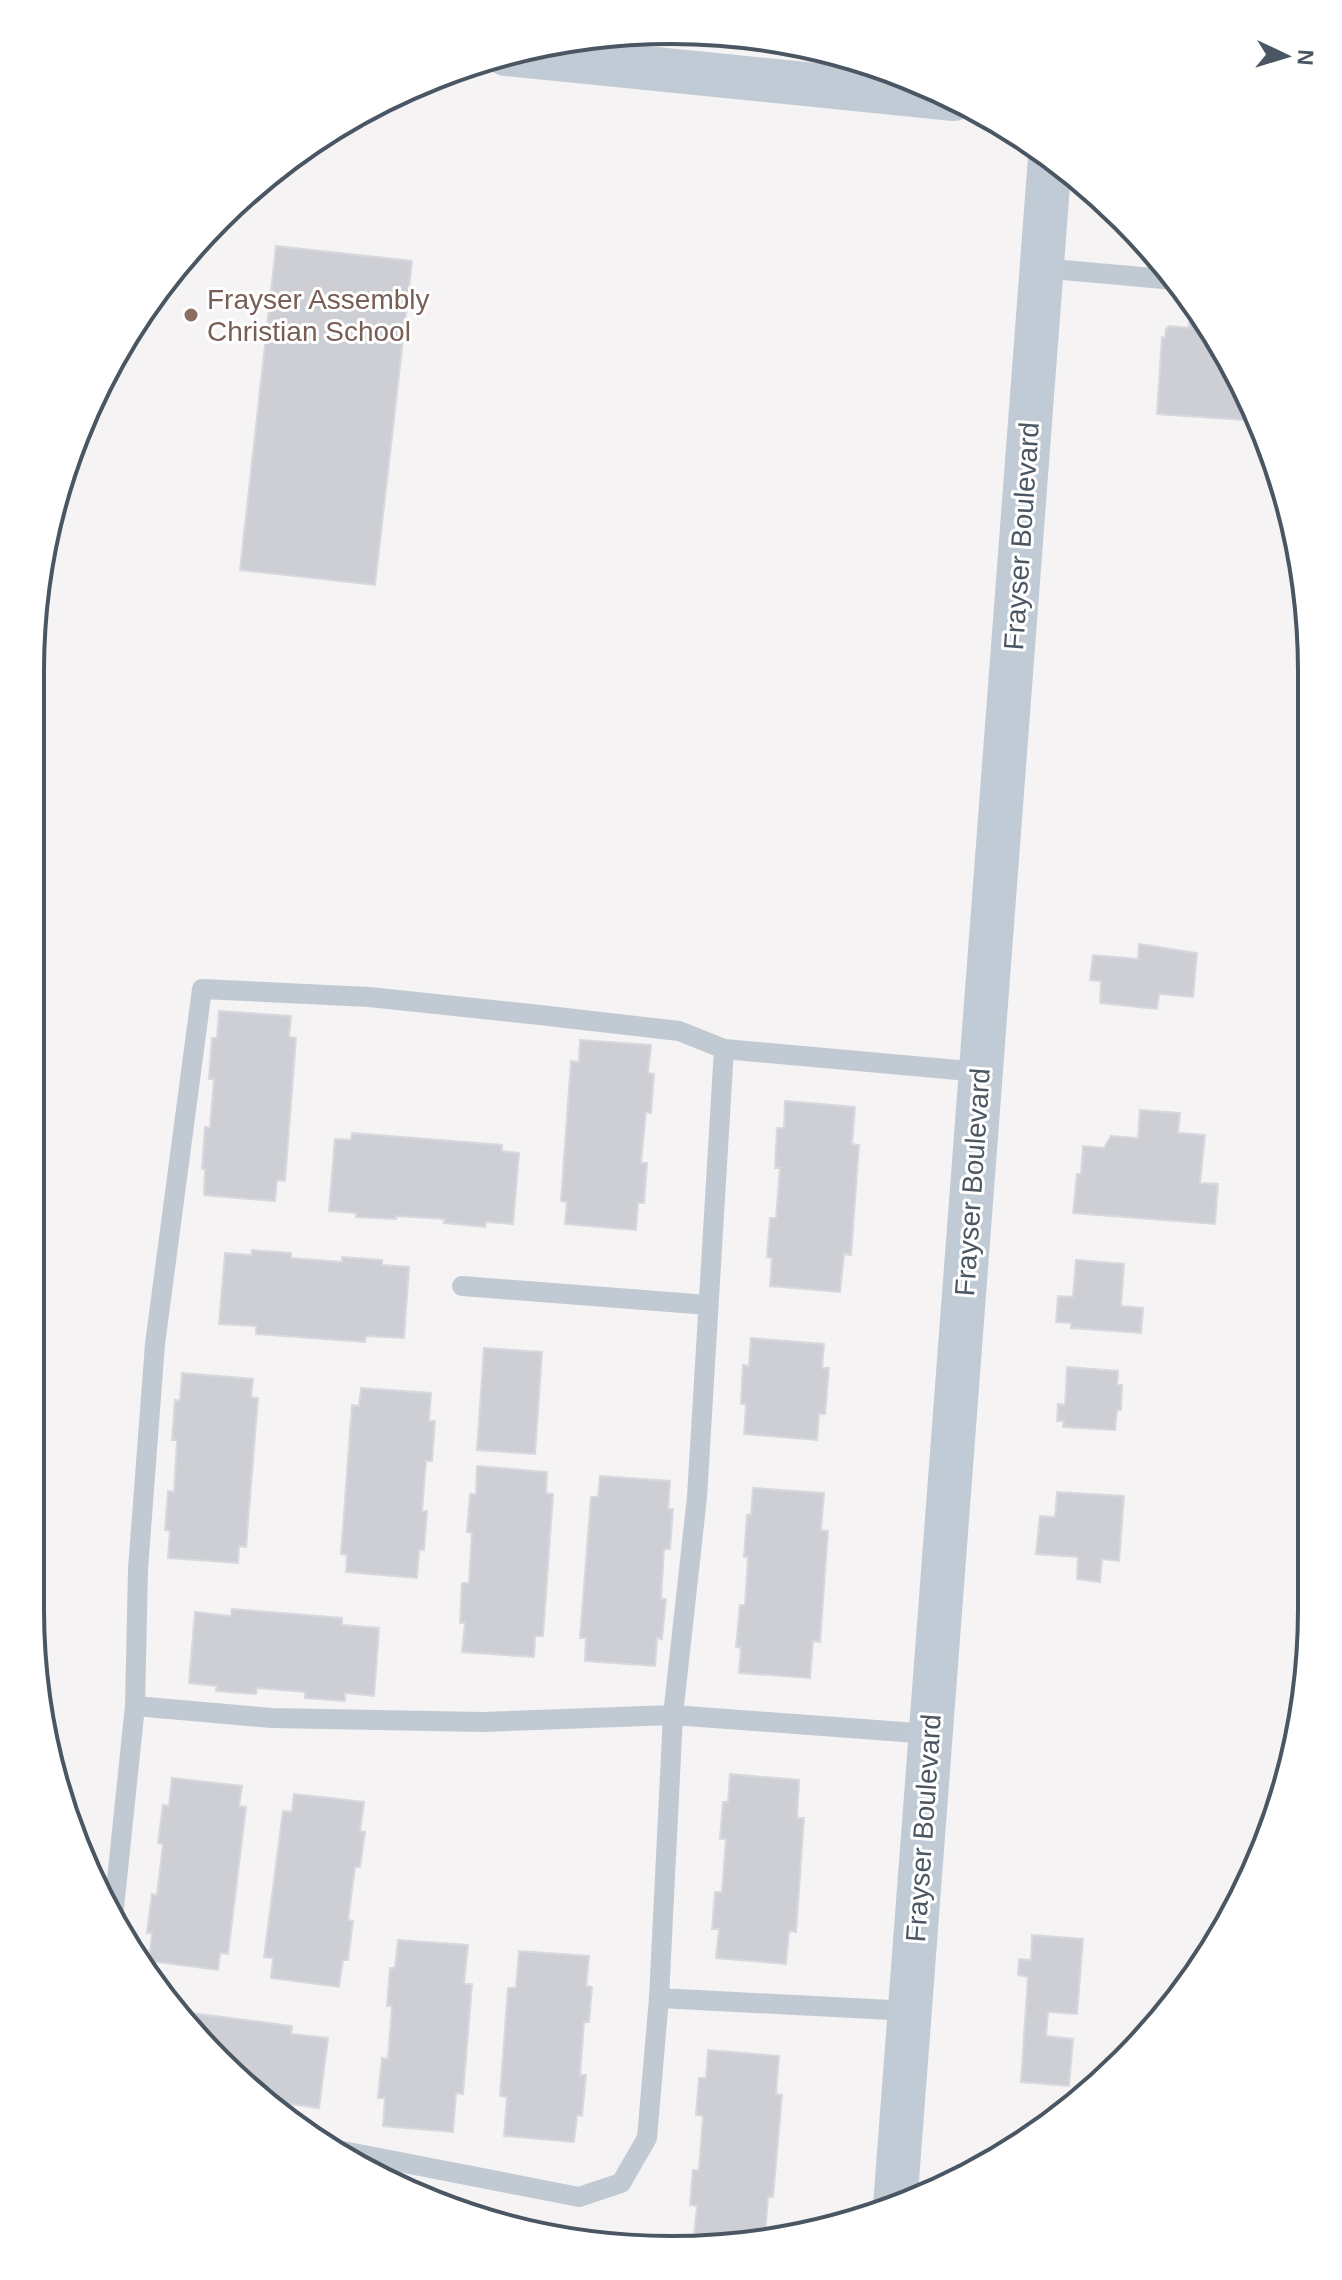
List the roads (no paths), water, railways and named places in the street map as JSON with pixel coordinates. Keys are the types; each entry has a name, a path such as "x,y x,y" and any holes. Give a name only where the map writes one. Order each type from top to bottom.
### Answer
{"main road":[{"path":"542,58 918,95"},
{"name":"Frayser Boulevard","path":"896,2194 1049,171"}],"lane":[{"path":"1041,268 1159,279"},
{"path":"115,1898 135,1706 138,1569 155,1344 202,989 369,997 540,1015 679,1031 724,1049 980,1072"},
{"path":"362,2155 579,2197 621,2183 647,2138 659,1998 673,1715 697,1497 724,1049"},
{"path":"462,1286 708,1305"},
{"path":"135,1706 272,1718 468,1722 673,1715 930,1734"},
{"path":"659,1998 910,2011"}],"place":[{"name":"Frayser Assembly Christian School","path":"191,315"}]}
